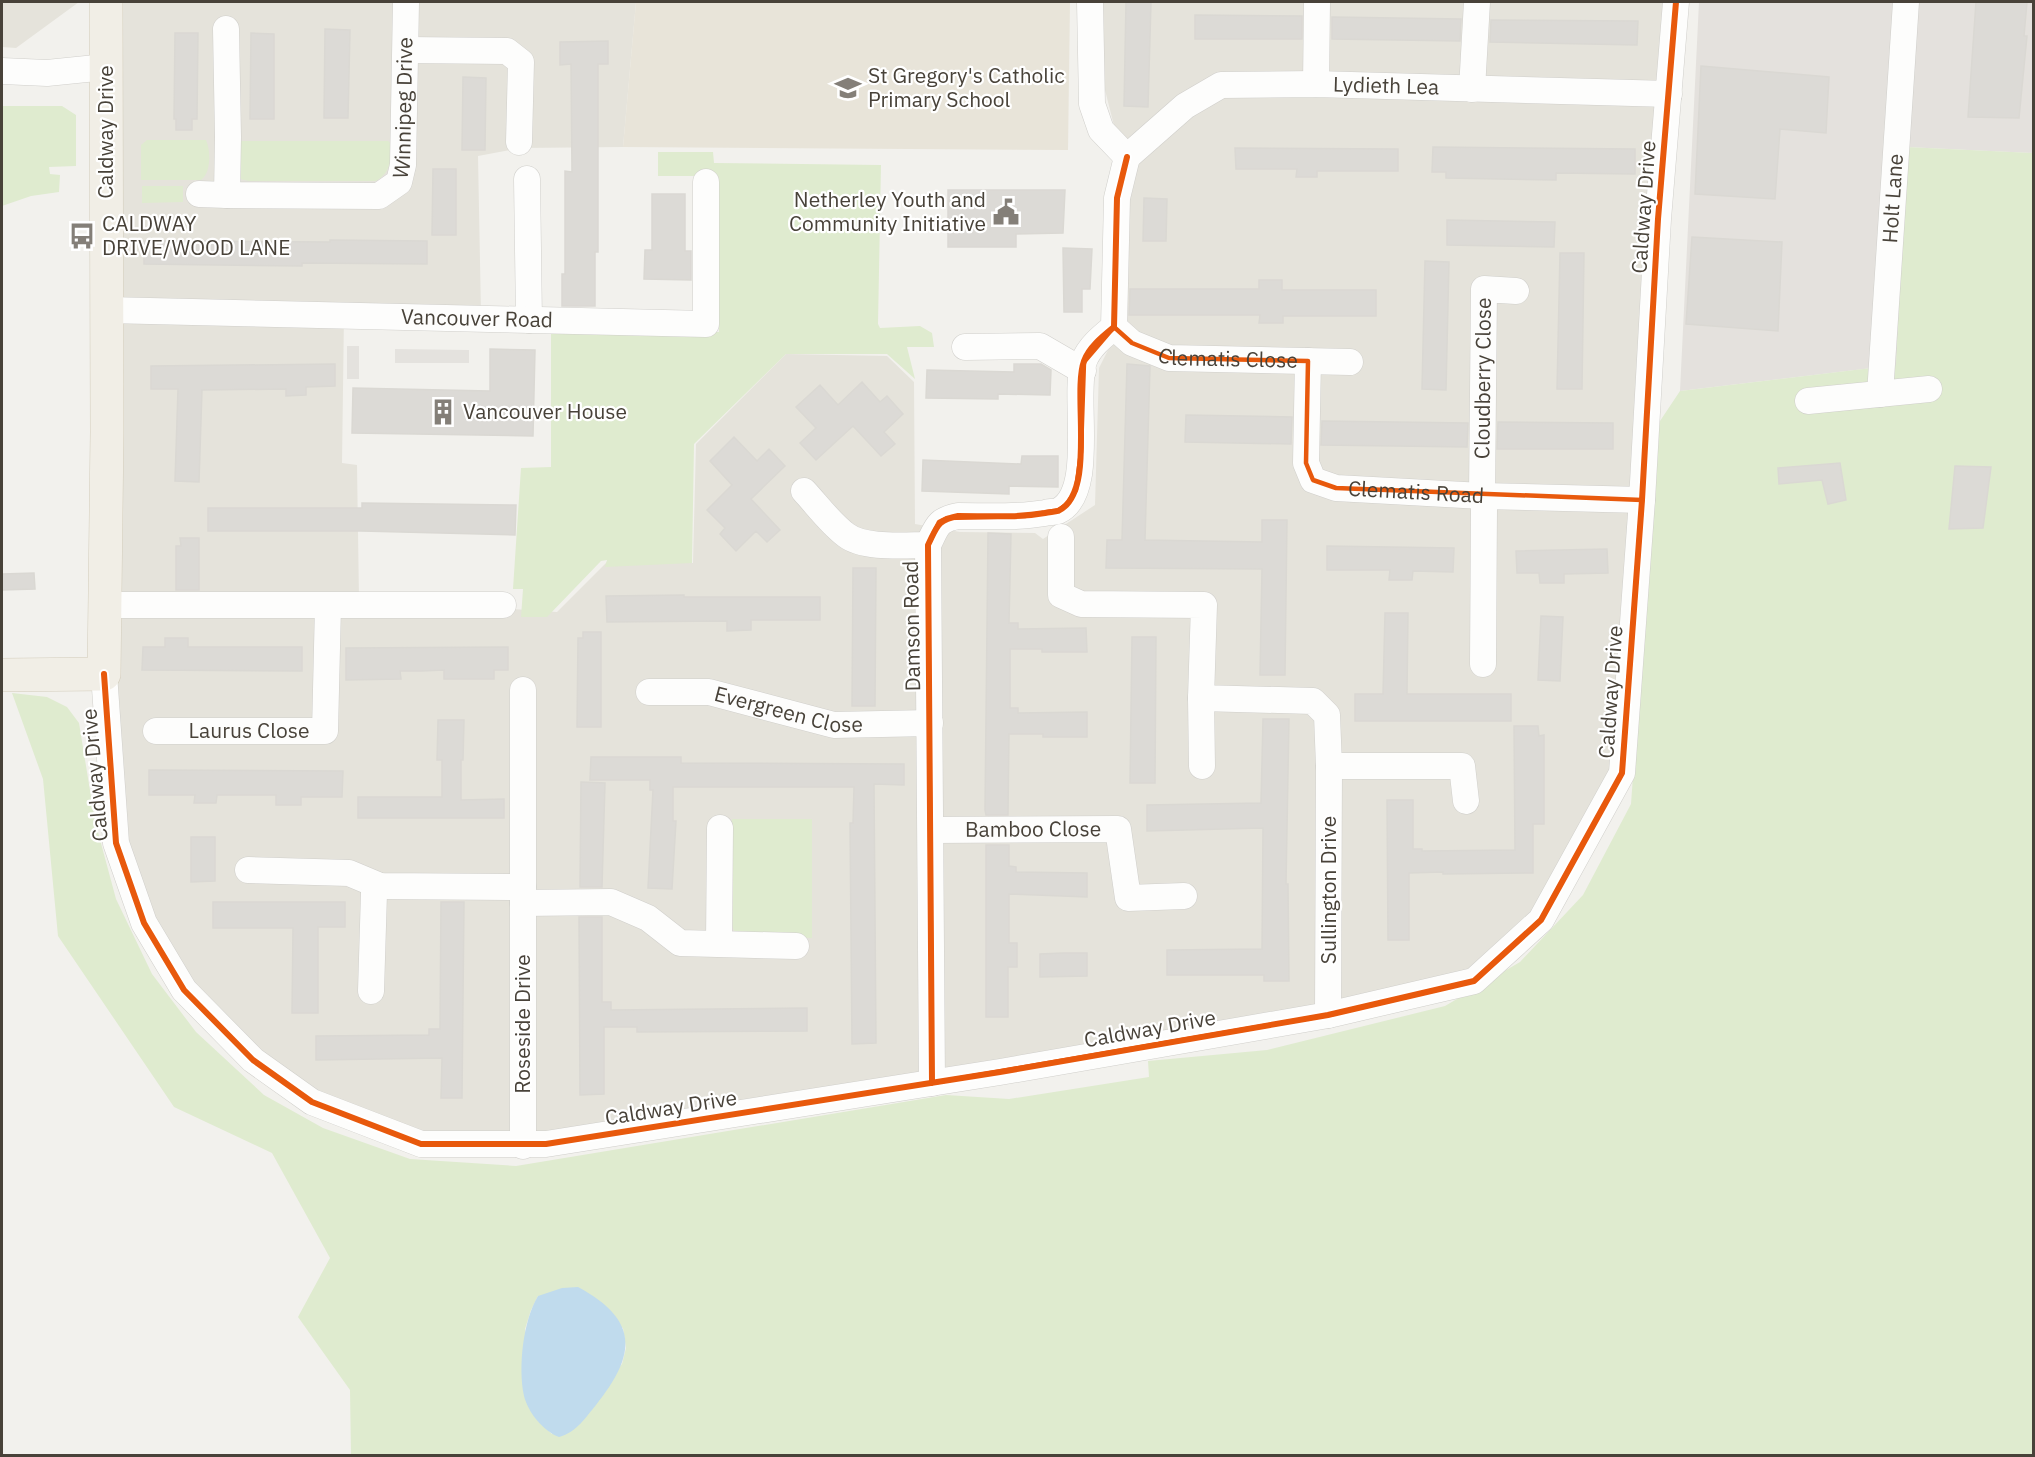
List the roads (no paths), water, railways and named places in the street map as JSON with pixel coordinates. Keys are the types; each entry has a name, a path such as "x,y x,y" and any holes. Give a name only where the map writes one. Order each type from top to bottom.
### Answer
{"main road":[{"name":"Caldway Drive","path":"104,674 107,310 106,2"},
{"path":"2,675 104,674"}],"street":[{"name":"Winnipeg Drive","path":"199,194 379,196 399,182 403,165 406,2"},
{"path":"1090,2 1092,104 1101,130 1127,157 1117,198 1114,327"},
{"path":"1317,2 1317,84"},
{"path":"1472,89 1477,2"},
{"name":"Caldway Drive","path":"104,674 116,843 144,923 184,990 252,1060 312,1102 421,1144 523,1146 546,1144 932,1083 1328,1015 1474,981 1541,920 1622,773 1642,500 1658,219 1676,2"},
{"name":"Holt Lane","path":"1880,394 1906,2"},
{"path":"226,29 228,137 226,195"},
{"path":"406,50 507,51 520,62 519,142"},
{"path":"2,71 47,73 106,67"},
{"name":"Lydieth Lea","path":"1127,157 1185,106 1221,85 1317,84 1670,94"},
{"path":"527,178 529,320"},
{"name":"Vancouver Road","path":"107,310 706,324 706,182"},
{"name":"Cloudberry Close","path":"1482,496 1484,289 1516,291"},
{"name":"Clematis Close","path":"1114,327 1132,343 1169,358 1350,362"},
{"name":"Damson Road","path":"932,1083 928,545 939,522 947,518 1025,516 1059,510 1068,502 1076,490 1081,452 1084,362 1102,336 1114,327"},
{"path":"965,346 1040,346 1083,371"},
{"name":"Clematis Road","path":"1308,361 1306,463 1313,480 1336,488 1482,496 1642,500"},
{"path":"1808,401 1929,389"},
{"path":"804,491 847,536 861,542 896,546 928,545"},
{"path":"1482,496 1484,507 1483,664"},
{"path":"1060,537 1061,595 1081,603 1204,605 1200,698 1202,765"},
{"path":"105,605 502,605"},
{"name":"Laurus Close","path":"156,731 325,731 328,606"},
{"name":"Roseside Drive","path":"523,690 523,1146"},
{"name":"Evergreen Close","path":"649,692 709,692 834,725 930,723"},
{"name":"Sullington Drive","path":"1200,698 1312,701 1327,715 1329,766 1328,1015"},
{"path":"1329,766 1462,766 1466,801"},
{"path":"719,943 720,828"},
{"name":"Bamboo Close","path":"931,830 1118,829 1128,898 1184,896"},
{"path":"248,870 349,873 380,886 611,902 648,918 680,944 796,946"},
{"path":"371,992 374,893 380,886"}],"water":[{"path":"578,1287 598,1299 612,1312 621,1325 625,1339 624,1354 619,1370 596,1405 576,1428 559,1437 542,1426 526,1402 522,1384 523,1344 529,1318 538,1296 562,1288"}],"place":[{"name":"St Gregory's Catholic Primary School","path":"848,88"},
{"name":"Netherley Youth and Community Initiative","path":"1006,212"},
{"name":"CALDWAY DRIVE/WOOD LANE","path":"82,236"},
{"name":"Vancouver House","path":"443,412"}]}
